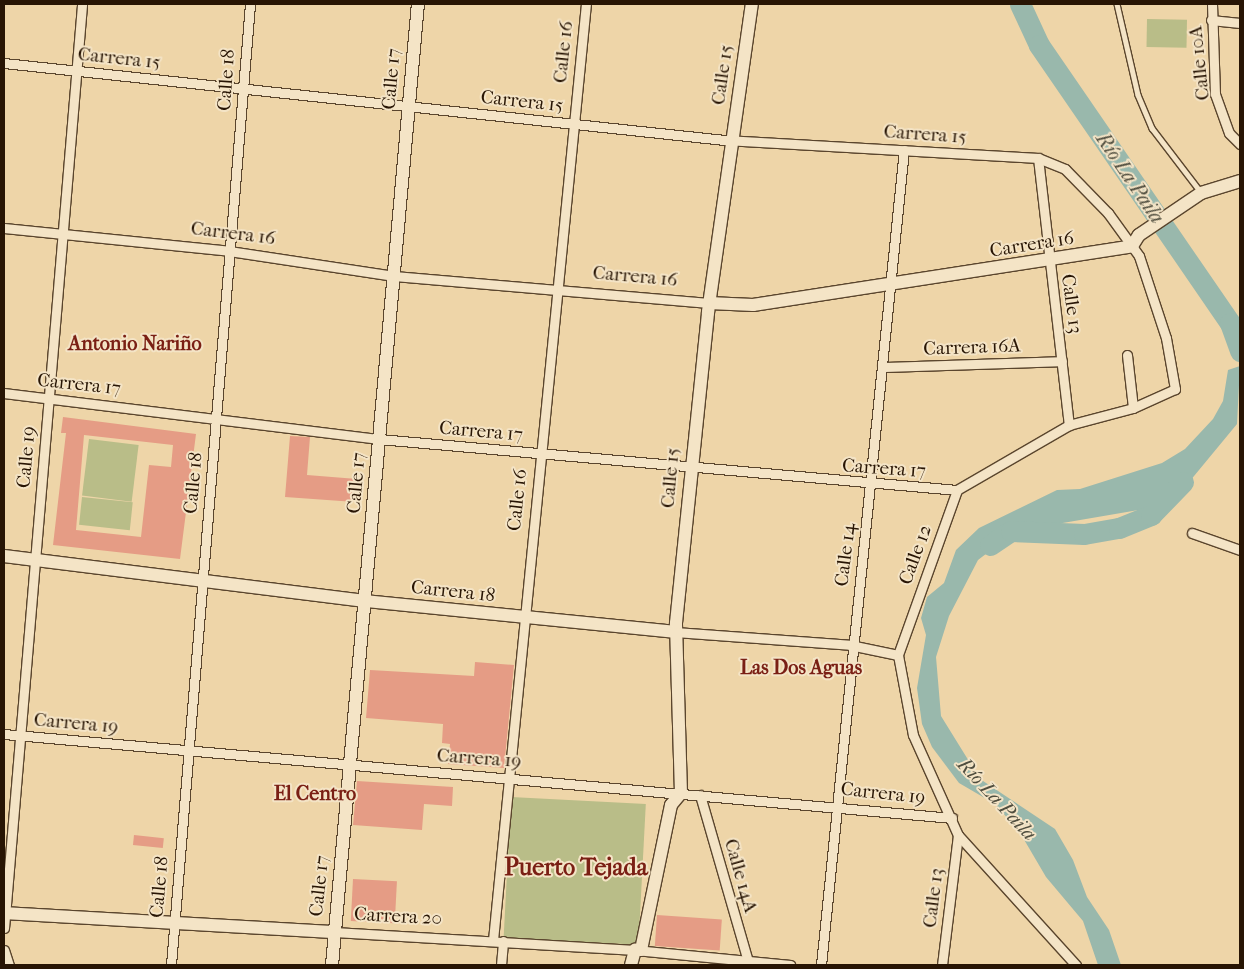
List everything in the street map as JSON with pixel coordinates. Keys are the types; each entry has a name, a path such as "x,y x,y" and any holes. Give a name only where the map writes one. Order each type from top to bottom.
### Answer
{"street":[{"name":"Calle 19","path":"4,928 82,4"},
{"name":"Calle 18","path":"171,965 250,4"},
{"name":"Calle 17","path":"332,965 418,4"},
{"name":"Calle 16","path":"501,965 498,941 508,777 522,618 539,453 560,290 572,124 586,4"},
{"name":"Calle 15","path":"681,793 675,632 709,303 752,4"},
{"name":"Calle 10A","path":"1212,4 1211,20 1215,94 1230,133 1240,144"},
{"path":"1211,20 1240,23"},
{"name":"Carrera 15","path":"4,63 732,140 1038,158 1065,169 1108,213 1132,246"},
{"name":"Calle 14","path":"821,965 837,806 850,645 871,485 904,150"},
{"name":"Calle 13","path":"1038,158 1069,425"},
{"path":"957,490 1069,425 1133,408 1175,388 1166,338 1139,256 1132,246 1140,235 1198,196 1240,181"},
{"name":"Carrera 16","path":"4,228 229,251 394,276 709,303 753,305 1049,262 1132,246"},
{"path":"1127,355 1133,408"},
{"name":"Carrera 16A","path":"882,367 1062,361"},
{"name":"Carrera 17","path":"4,393 215,417 379,439 871,485 957,490"},
{"name":"Calle 12","path":"898,655 957,490"},
{"path":"1192,533 1240,550"},
{"name":"Carrera 18","path":"4,556 365,601 675,632 850,645 898,655"},
{"path":"898,655 914,735 952,818 958,836 1076,965"},
{"name":"Carrera 19","path":"4,734 350,766 508,777 837,806 952,818"},
{"path":"631,965 638,950 671,806 681,793"},
{"name":"Calle 14A","path":"700,795 748,962"},
{"name":"Calle 13","path":"942,965 958,836"},
{"name":"Carrera 20","path":"5,913 638,950 683,961 790,965"},
{"path":"4,950 9,965"}],"lane":[{"path":"1117,4 1138,95 1152,128 1198,196"}],"green space":[{"path":"1147,19 1187,20 1187,48 1147,47"},
{"path":"89,439 139,445 132,502 82,496"},
{"path":"82,497 133,502 130,530 79,525"},
{"path":"511,797 646,804 638,945 504,938"}],"water":[{"path":"1240,366 1237,424 1180,493 1156,507 1016,531 978,560 949,616 936,657 941,716 980,779 1055,829 1073,860 1087,897 1109,930 1121,965 1098,965 1083,921 1046,877 1019,831 995,804 959,783 932,747 922,724 917,688 926,635 921,618 927,597 944,583 956,550 979,528 1057,490 1080,489 1162,463 1185,449 1213,419 1223,401 1228,370"}],"building":[{"path":"63,417 196,434 180,559 53,545 66,433 61,433","holes":["84,435 173,445 171,467 149,465 141,537 76,530"]},
{"path":"290,436 310,437 307,475 357,479 355,502 285,497"},
{"path":"475,662 514,665 504,768 448,764 450,744 442,743 443,724 366,718 370,670 474,676"},
{"path":"357,781 453,787 452,806 424,804 422,830 353,825"},
{"path":"134,835 164,838 163,848 133,845"},
{"path":"353,879 397,881 395,923 351,921"},
{"path":"657,915 722,920 720,950 655,946"}],"waterway":[{"name":"Río La Paila","path":"1020,4 1039,45 1230,323 1240,351"},
{"name":"Río La Paila","path":"990,545 1011,531 1084,534 1119,528 1151,515 1183,482"}],"district":[{"name":"Antonio Nariño","path":"135,343"},
{"name":"Las Dos Aguas","path":"801,667"},
{"name":"El Centro","path":"315,793"},
{"name":"Puerto Tejada","path":"576,868"}]}
